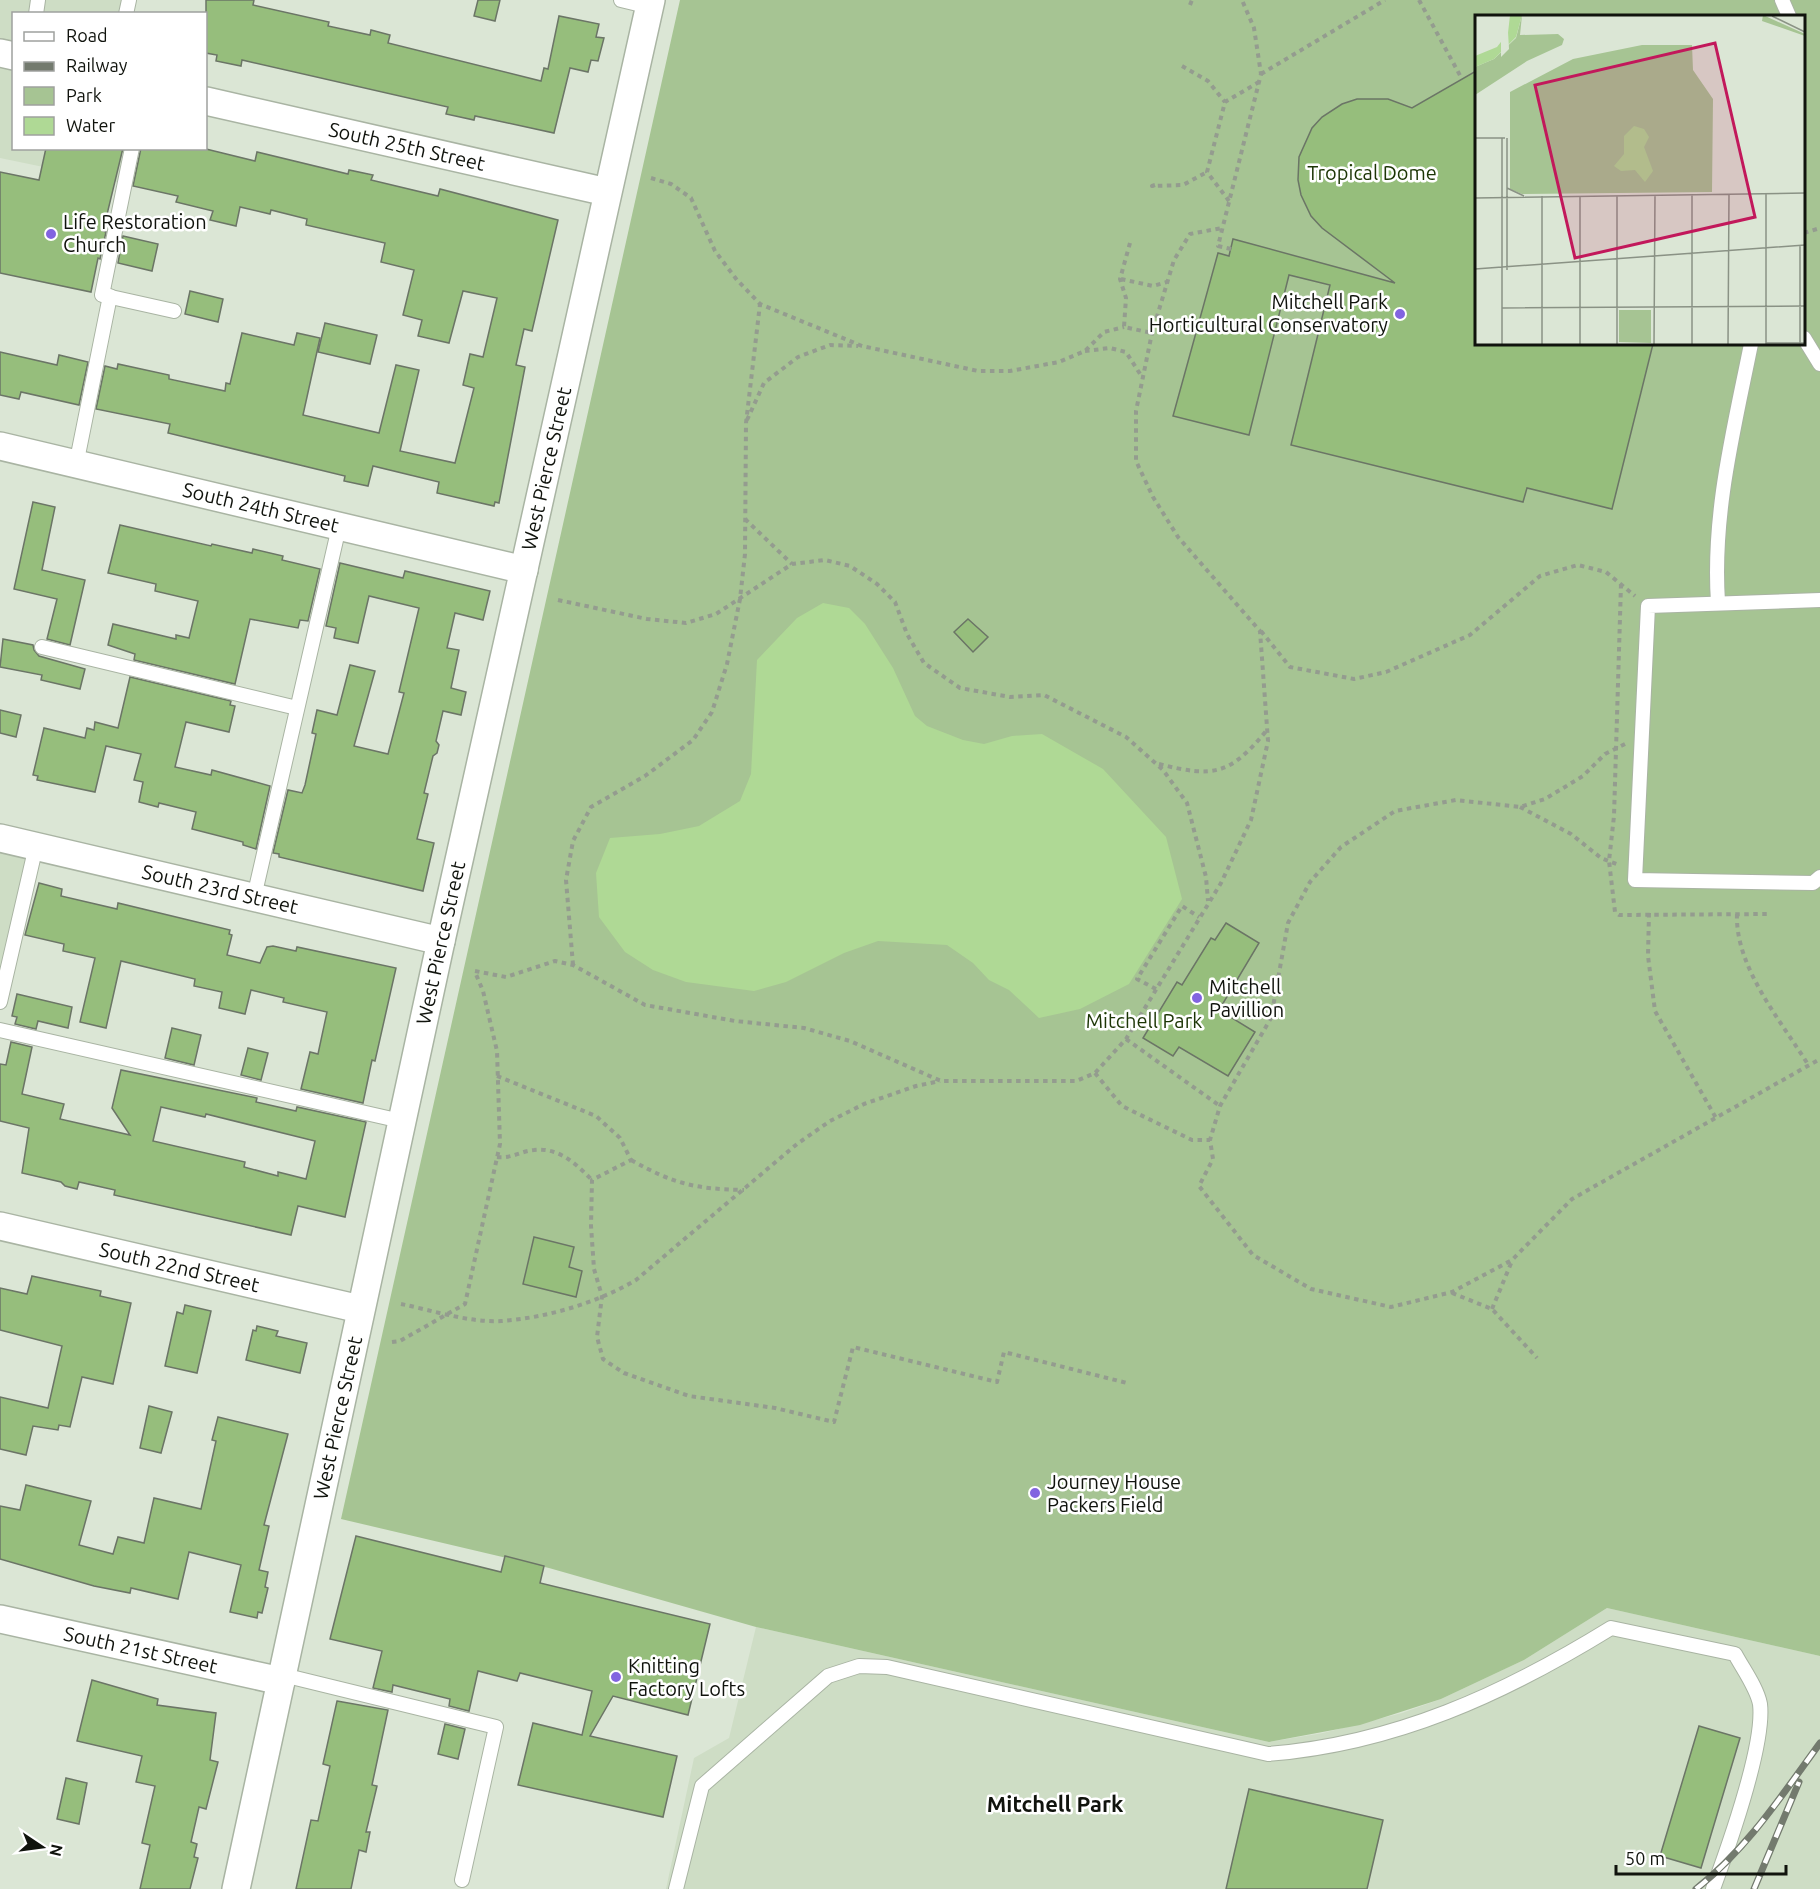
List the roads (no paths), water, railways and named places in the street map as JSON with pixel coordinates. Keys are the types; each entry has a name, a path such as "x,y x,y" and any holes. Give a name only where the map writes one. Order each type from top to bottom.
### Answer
{"street":[{"name":"West Pierce Street","path":"236,1889 401,1121 651,3"},
{"name":"South 25th Street","path":"207,102 607,192"},
{"name":"South 24th Street","path":"0,446 524,570"},
{"name":"South 23rd Street","path":"0,838 441,941"},
{"name":"South 22nd Street","path":"0,1226 360,1309"},
{"name":"South 21st Street","path":"0,1619 282,1678"}],"lane":[{"path":"621,0 651,3"},
{"path":"1782,0 1789,15"},
{"path":"132,150 102,295 174,311"},
{"path":"75,465 110,296"},
{"path":"1805,341 1820,364"},
{"path":"1718,602 1715,562 1724,483 1751,345"},
{"path":"254,897 339,527"},
{"path":"1820,600 1648,606 1635,880 1813,883 1820,877"},
{"path":"42,647 297,708"},
{"path":"0,1002 36,846"},
{"path":"0,1030 401,1121"},
{"path":"676,1889 702,1786 828,1676 859,1666 887,1668 1268,1754 1316,1750 1395,1730 1483,1699 1545,1669 1611,1628 1736,1654 1760,1702 1760,1729 1754,1756 1713,1889"},
{"path":"282,1678 496,1727 462,1880"}],"water":[{"path":"823,603 849,608 865,624 893,668 915,716 927,726 963,740 984,744 1012,736 1042,734 1103,769 1166,837 1182,899 1129,984 1080,1009 1039,1018 1009,990 989,980 973,963 947,945 878,941 844,953 786,982 754,991 686,982 653,970 625,952 599,917 596,873 610,838 660,834 699,826 740,801 751,774 757,660 797,618"}],"railway":[{"path":"1696,1889 1732,1857 1748,1839 1820,1743"},
{"path":"1754,1889 1799,1782"}],"place":[{"name":"Life Restoration Church","path":"51,234"},
{"name":"Mitchell Park Horticultural Conservatory","path":"1400,314"},
{"name":"Mitchell Pavillion","path":"1197,998"},
{"name":"Journey House Packers Field","path":"1035,1493"},
{"name":"Knitting Factory Lofts","path":"616,1677"}],"district":[{"name":"Mitchell Park","path":"1055,1804"}],"park label":[{"name":"Tropical Dome","path":"1372,173"}]}
